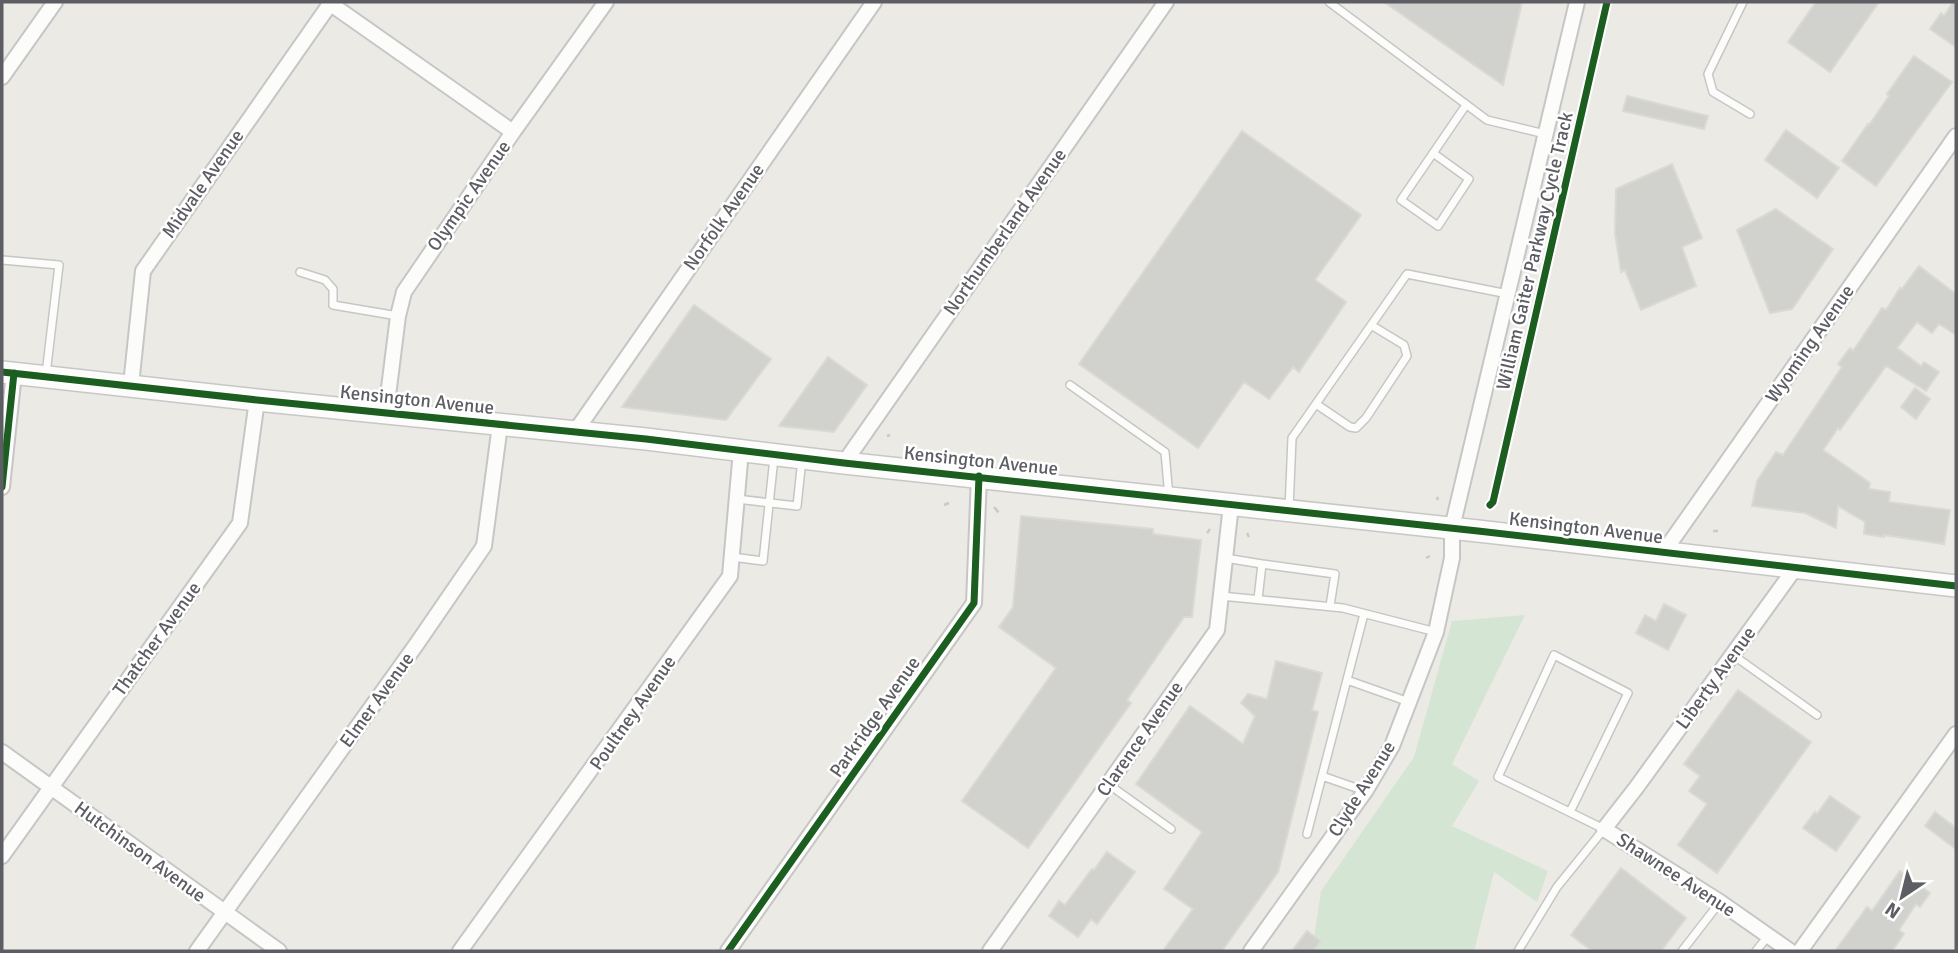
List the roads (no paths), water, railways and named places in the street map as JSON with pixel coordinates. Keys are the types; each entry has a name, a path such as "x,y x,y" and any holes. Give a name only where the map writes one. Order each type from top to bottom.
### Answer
{"street":[{"path":"2,76 55,2"},
{"name":"Olympic Avenue","path":"386,412 398,316 401,300 409,284 606,2"},
{"name":"Norfolk Avenue","path":"575,432 874,2"},
{"name":"Northumberland Avenue","path":"844,463 1166,2"},
{"name":"Clyde Avenue","path":"1251,951 1366,792 1392,746 1436,632 1452,558 1452,528 1577,2"},
{"path":"329,3 513,132"},
{"name":"Midvale Avenue","path":"131,385 143,271 329,3"},
{"name":"Wyoming Avenue","path":"1663,553 1956,136"},
{"path":"2,486 8,372"},
{"name":"Kensington Avenue","path":"8,372 1955,583"},
{"name":"Thatcher Avenue","path":"2,856 240,523 257,400"},
{"name":"Elmer Avenue","path":"197,951 484,546 500,425"},
{"name":"Poultney Avenue","path":"460,951 730,576 741,450"},
{"name":"Parkridge Avenue","path":"728,951 974,603 979,477"},
{"name":"Clarence Avenue","path":"990,951 1217,630 1231,505"},
{"name":"Liberty Avenue","path":"1636,789 1796,567"},
{"path":"1800,951 1956,734"},
{"name":"Hutchinson Avenue","path":"2,752 279,951"},
{"name":"Shawnee Avenue","path":"1636,789 1604,829 1720,902 1790,951"}],"lane":[{"path":"1329,2 1487,120 1546,134"},
{"path":"1743,2 1708,74 1713,92 1750,114"},
{"path":"1433,153 1469,179 1438,226 1401,200 1433,153 1466,105"},
{"path":"2,260 59,265 46,376"},
{"path":"300,272 325,280 333,289 333,305 398,316"},
{"path":"1289,510 1292,438 1407,274 1508,294"},
{"path":"1316,404 1350,427 1356,428 1366,418 1407,356 1404,345 1371,325"},
{"path":"1070,385 1165,452 1169,498"},
{"path":"732,557 764,561 775,454"},
{"path":"737,499 797,506 802,457"},
{"path":"1226,558 1335,574 1330,606"},
{"path":"1258,599 1262,564"},
{"path":"1221,596 1330,606 1436,632"},
{"path":"1307,835 1364,614"},
{"path":"1518,951 1557,887 1604,829 1570,813 1498,776 1554,655 1628,693 1570,813"},
{"path":"1733,655 1817,715"},
{"path":"1347,680 1410,703"},
{"path":"1322,776 1366,792"},
{"path":"1108,784 1171,829"},
{"path":"1682,951 1720,902"},
{"path":"1756,951 1768,936"}]}
